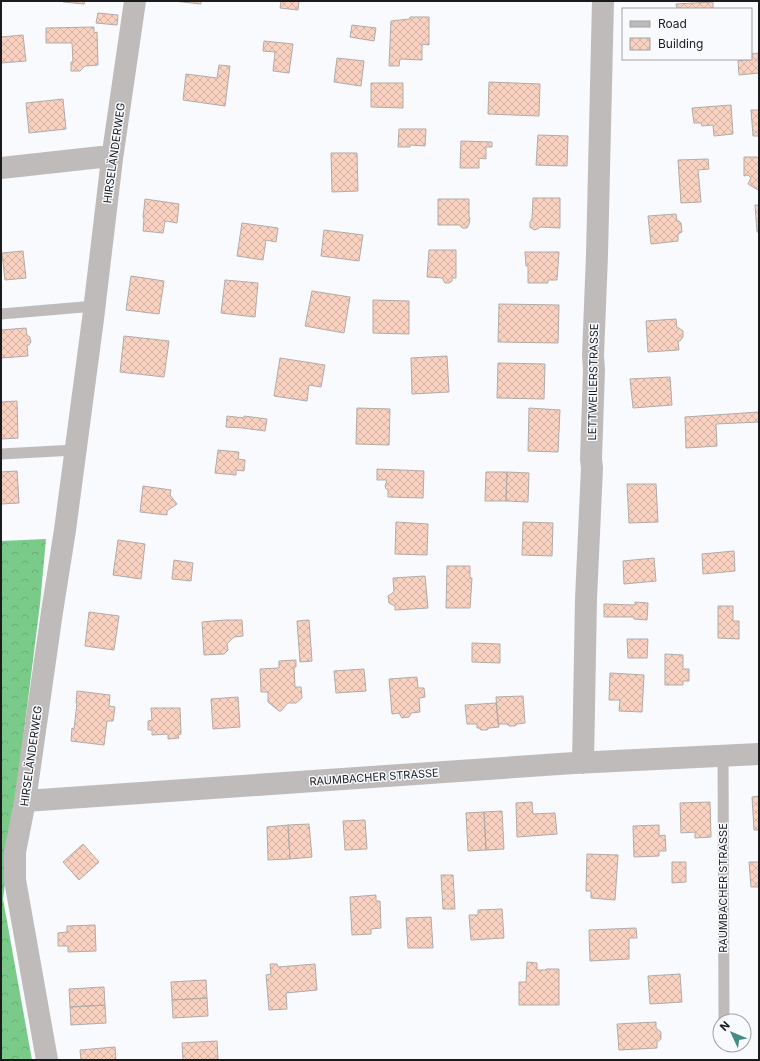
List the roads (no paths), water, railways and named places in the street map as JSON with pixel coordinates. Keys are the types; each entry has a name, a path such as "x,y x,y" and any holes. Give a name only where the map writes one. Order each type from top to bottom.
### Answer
{"street":[{"name":"HIRSELÄNDERWEG","path":"47,1060 15,880 16,852 26,801 65,530 95,306 112,159 135,1"},
{"name":"LETTWEILERSTRASSE","path":"583,762 586,599 592,468 593,355 603,1"},
{"path":"1,168 101,157 112,159"},
{"name":"RAUMBACHER STRASSE","path":"26,801 583,762 759,754"}],"lane":[{"path":"1,314 95,306"},
{"path":"1,454 75,450"},
{"name":"RAUMBACHER STRASSE","path":"723,756 724,1013"}]}
